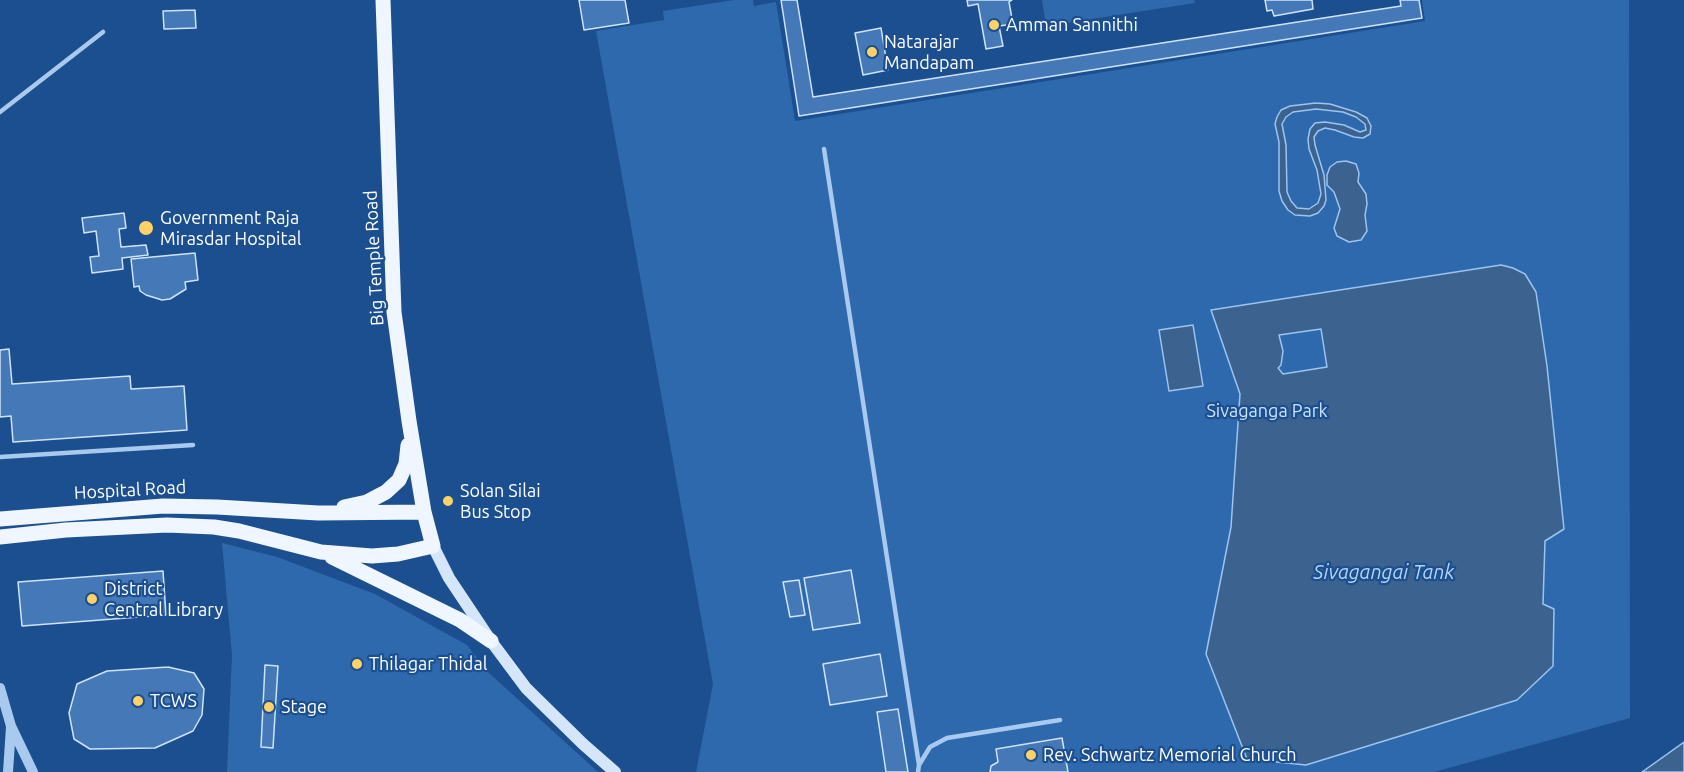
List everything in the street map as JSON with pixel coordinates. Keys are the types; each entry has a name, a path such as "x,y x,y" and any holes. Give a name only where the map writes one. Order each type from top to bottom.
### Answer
{"main road":[{"name":"Big Temple Road","path":"383,0 394,312 424,512 433,546"},
{"path":"318,513 368,502 386,492 399,480 406,464 409,421"},
{"name":"Hospital Road","path":"0,519 163,506 318,513"},
{"path":"318,513 424,512"},
{"name":"Hospital Road","path":"0,537 139,526 214,527 321,552"},
{"path":"321,552 372,556 398,555 433,546 449,578 490,641 526,688 615,772"},
{"path":"321,552 460,620 490,641"}],"street":[{"path":"0,688 11,726 33,772"},
{"path":"8,772 11,726"}],"lane":[{"path":"0,112 103,32"},
{"path":"824,149 919,765 918,772"},
{"path":"0,457 193,445"},
{"path":"919,765 930,747 947,738 1060,720"}],"green space":[{"name":"Sivaganga Park","path":"734,0 753,0 754,6 776,2 795,121 1425,21 1422,0 1629,0 1630,718 1434,772 696,772 713,684 596,31 664,20 663,11"},
{"path":"1042,0 1194,0 1195,3 1046,26"},
{"name":"Thilagar Thidal","path":"222,543 277,557 375,594 467,645 489,673 598,772 227,772 232,655"}],"water":[{"path":"1330,104 1356,112 1367,118 1371,126 1370,134 1363,138 1325,128 1318,131 1314,137 1324,175 1326,200 1318,213 1310,216 1295,215 1288,210 1279,191 1279,142 1275,124 1281,110 1290,106","holes":["1316,109 1343,112 1356,117 1365,124 1366,130 1360,132 1344,125 1315,123 1310,129 1308,139 1321,194 1318,203 1309,209 1297,208 1287,192 1286,145 1282,124 1293,112"]},
{"path":"1346,161 1356,164 1359,173 1358,182 1366,194 1367,204 1365,215 1367,231 1361,240 1349,242 1337,236 1334,228 1340,209 1334,192 1327,185 1330,167 1337,162"},
{"name":"Sivagangai Tank","path":"1501,265 1525,274 1536,292 1547,366 1564,529 1545,541 1543,604 1554,609 1553,666 1517,700 1306,765 1247,759 1206,654 1231,527 1240,394 1211,310","holes":["1321,329 1327,367 1283,374 1278,368 1281,365 1283,351 1279,335"]},
{"path":"1193,325 1203,386 1169,391 1159,330"},
{"path":"1684,742 1684,772 1642,772"}],"building":[{"path":"579,0 625,0 629,23 584,30"},
{"path":"781,0 797,0 813,97 1401,6 1400,0 1419,0 1422,18 799,116"},
{"name":"Amman Sannithi","path":"967,0 1012,0 1009,2 1013,24 999,26 1003,46 986,49 978,4 968,6"},
{"path":"1265,0 1312,0 1313,9 1274,16 1272,10 1267,11"},
{"path":"195,10 196,28 164,29 163,11"},
{"name":"Natarajar Mandapam","path":"881,28 888,70 863,75 855,33"},
{"path":"124,213 126,228 119,229 121,247 146,245 148,255 122,258 123,269 92,273 90,257 99,256 96,231 84,233 82,218"},
{"path":"195,253 198,280 185,282 186,289 170,299 162,300 146,295 140,291 139,286 134,287 131,259"},
{"path":"9,349 12,384 130,376 131,389 184,386 187,430 13,442 11,416 0,417 0,350"},
{"path":"851,570 860,623 813,630 804,578"},
{"name":"District Central Library","path":"163,571 166,615 22,626 18,582"},
{"path":"799,580 805,615 790,617 783,582"},
{"path":"880,654 887,696 830,705 823,664"},
{"name":"Stage","path":"265,665 278,666 273,748 261,747"},
{"name":"TCWS","path":"168,667 194,673 204,689 202,715 193,731 155,748 90,749 74,739 69,713 77,684 107,671"},
{"path":"898,709 908,772 886,772 877,712"},
{"name":"Rev. Schwartz Memorial Church","path":"1062,738 1068,772 990,772 991,766 998,762 996,749"}],"place":[{"name":"Amman Sannithi","path":"994,25"},
{"name":"Natarajar Mandapam","path":"872,52"},
{"name":"Government Raja Mirasdar Hospital","path":"146,228"},
{"name":"Solan Silai Bus Stop","path":"448,501"},
{"name":"District Central Library","path":"92,599"},
{"name":"Thilagar Thidal","path":"357,664"},
{"name":"TCWS","path":"138,701"},
{"name":"Stage","path":"269,707"},
{"name":"Rev. Schwartz Memorial Church","path":"1031,755"}]}
